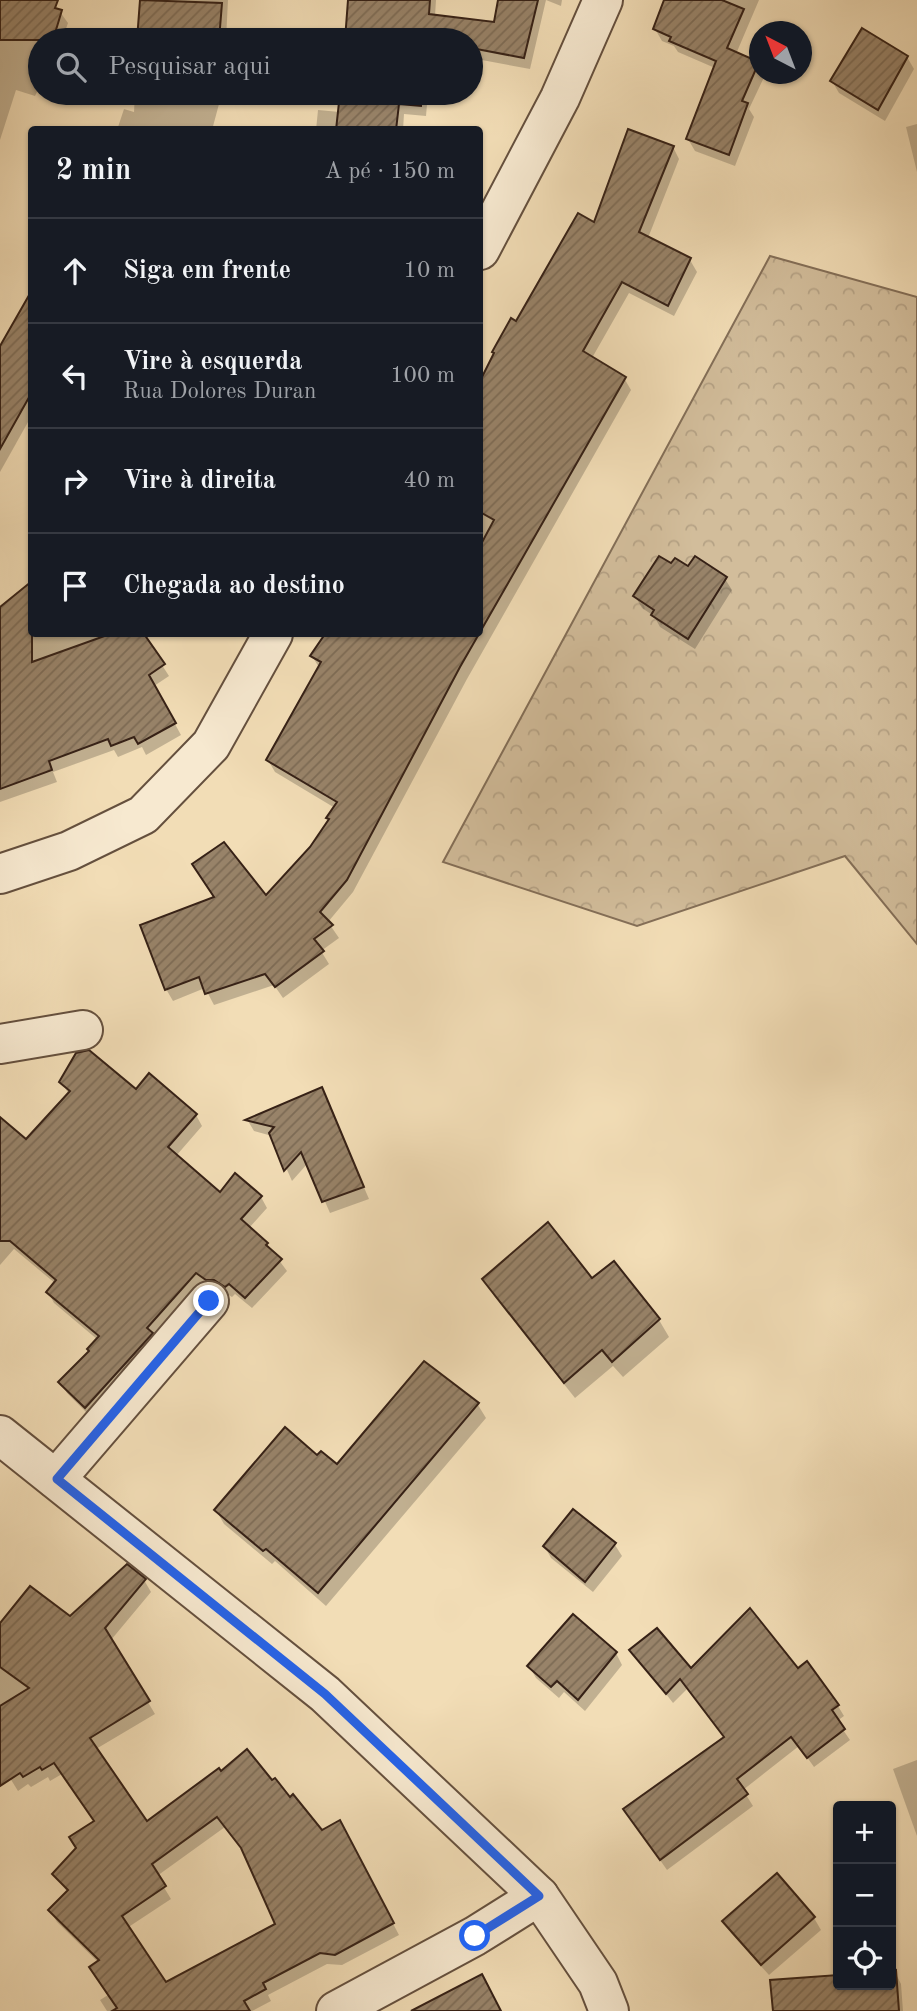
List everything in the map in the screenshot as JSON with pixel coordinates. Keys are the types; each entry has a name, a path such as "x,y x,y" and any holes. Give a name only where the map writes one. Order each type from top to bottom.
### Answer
{"street":[{"path":"483,244 560,98 603,0"},
{"path":"0,874 69,851 143,816 211,745 271,637"},
{"path":"0,1044 83,1030"},
{"path":"57,1479 209,1301"},
{"path":"0,1435 325,1694 539,1896 598,1983 609,2011"},
{"path":"336,2011 475,1936 539,1896"}],"green space":[{"path":"770,256 917,297 917,944 845,856 637,926 443,862"}],"building":[{"path":"0,0 58,0 55,8 62,10 57,28 28,28 28,40 0,40"},
{"path":"140,0 222,3 220,28 138,28"},
{"path":"348,0 430,0 429,14 494,22 498,0 538,0 524,58 483,50 483,28 346,28"},
{"path":"664,0 722,0 744,9 727,48 749,58 749,84 742,101 748,103 729,155 686,139 716,61 669,41 671,37 653,29"},
{"path":"862,28 908,56 878,110 830,81"},
{"path":"339,105 399,105 396,126 336,126"},
{"path":"628,129 674,146 639,232 691,258 668,306 622,282 583,351 626,377 483,627 483,540 494,520 483,514 483,375 511,318 516,321 578,213 594,222"},
{"path":"28,297 28,399 0,449 0,346"},
{"path":"659,556 671,563 675,558 688,566 695,556 727,577 688,639 651,615 654,610 633,596"},
{"path":"28,584 28,637 32,637 32,662 102,637 146,637 165,664 149,675 176,723 138,744 134,737 111,746 108,739 49,761 52,770 0,789 0,607"},
{"path":"323,637 477,637 347,880 320,912 333,925 314,939 324,951 275,987 265,974 205,994 199,977 165,990 140,925 214,897 192,864 224,842 266,895 310,847 337,802 266,760 321,662 310,656"},
{"path":"89,1050 136,1089 149,1073 197,1114 168,1147 220,1192 235,1173 262,1196 241,1219 282,1259 245,1298 229,1284 225,1287 196,1273 147,1328 153,1333 85,1408 58,1382 89,1351 87,1349 99,1336 46,1292 56,1280 10,1241 0,1241 0,1117 26,1139 70,1091 59,1082 76,1053"},
{"path":"322,1087 364,1187 322,1202 301,1152 284,1171 269,1133 274,1127 245,1120"},
{"path":"548,1222 592,1278 614,1261 660,1319 612,1362 602,1350 564,1383 482,1279"},
{"path":"424,1361 479,1403 318,1593 214,1510 285,1427 317,1455 321,1451 337,1464"},
{"path":"573,1509 616,1543 585,1582 543,1546"},
{"path":"127,1564 146,1579 105,1628 150,1701 90,1738 147,1821 219,1768 221,1771 247,1749 272,1780 275,1778 290,1797 293,1794 322,1830 340,1820 394,1923 335,1955 320,1953 263,1983 266,1989 244,2001 250,2011 112,2011 117,2008 89,1967 99,1960 48,1910 68,1890 52,1874 76,1848 69,1837 94,1821 54,1763 42,1770 40,1767 23,1777 20,1773 0,1786 0,1706 29,1688 0,1667 0,1623 30,1586 70,1616","holes":["217,1817 241,1848 275,1924 166,1982 122,1916 166,1886 152,1864"]},
{"path":"750,1608 798,1668 807,1661 839,1705 832,1710 845,1729 807,1758 791,1737 737,1779 748,1794 660,1860 623,1809 724,1737 680,1679 666,1694 629,1650 657,1628 691,1668"},
{"path":"573,1614 617,1652 578,1700 557,1681 551,1687 527,1666"},
{"path":"777,1873 815,1917 761,1965 722,1921"},
{"path":"896,1970 899,2011 773,2011 770,1980 833,1975 833,1990 896,1990"},
{"path":"482,1974 501,2011 411,2011"}],"route":[{"path":"209,1301 57,1479 325,1694 539,1896 475,1936"}]}
